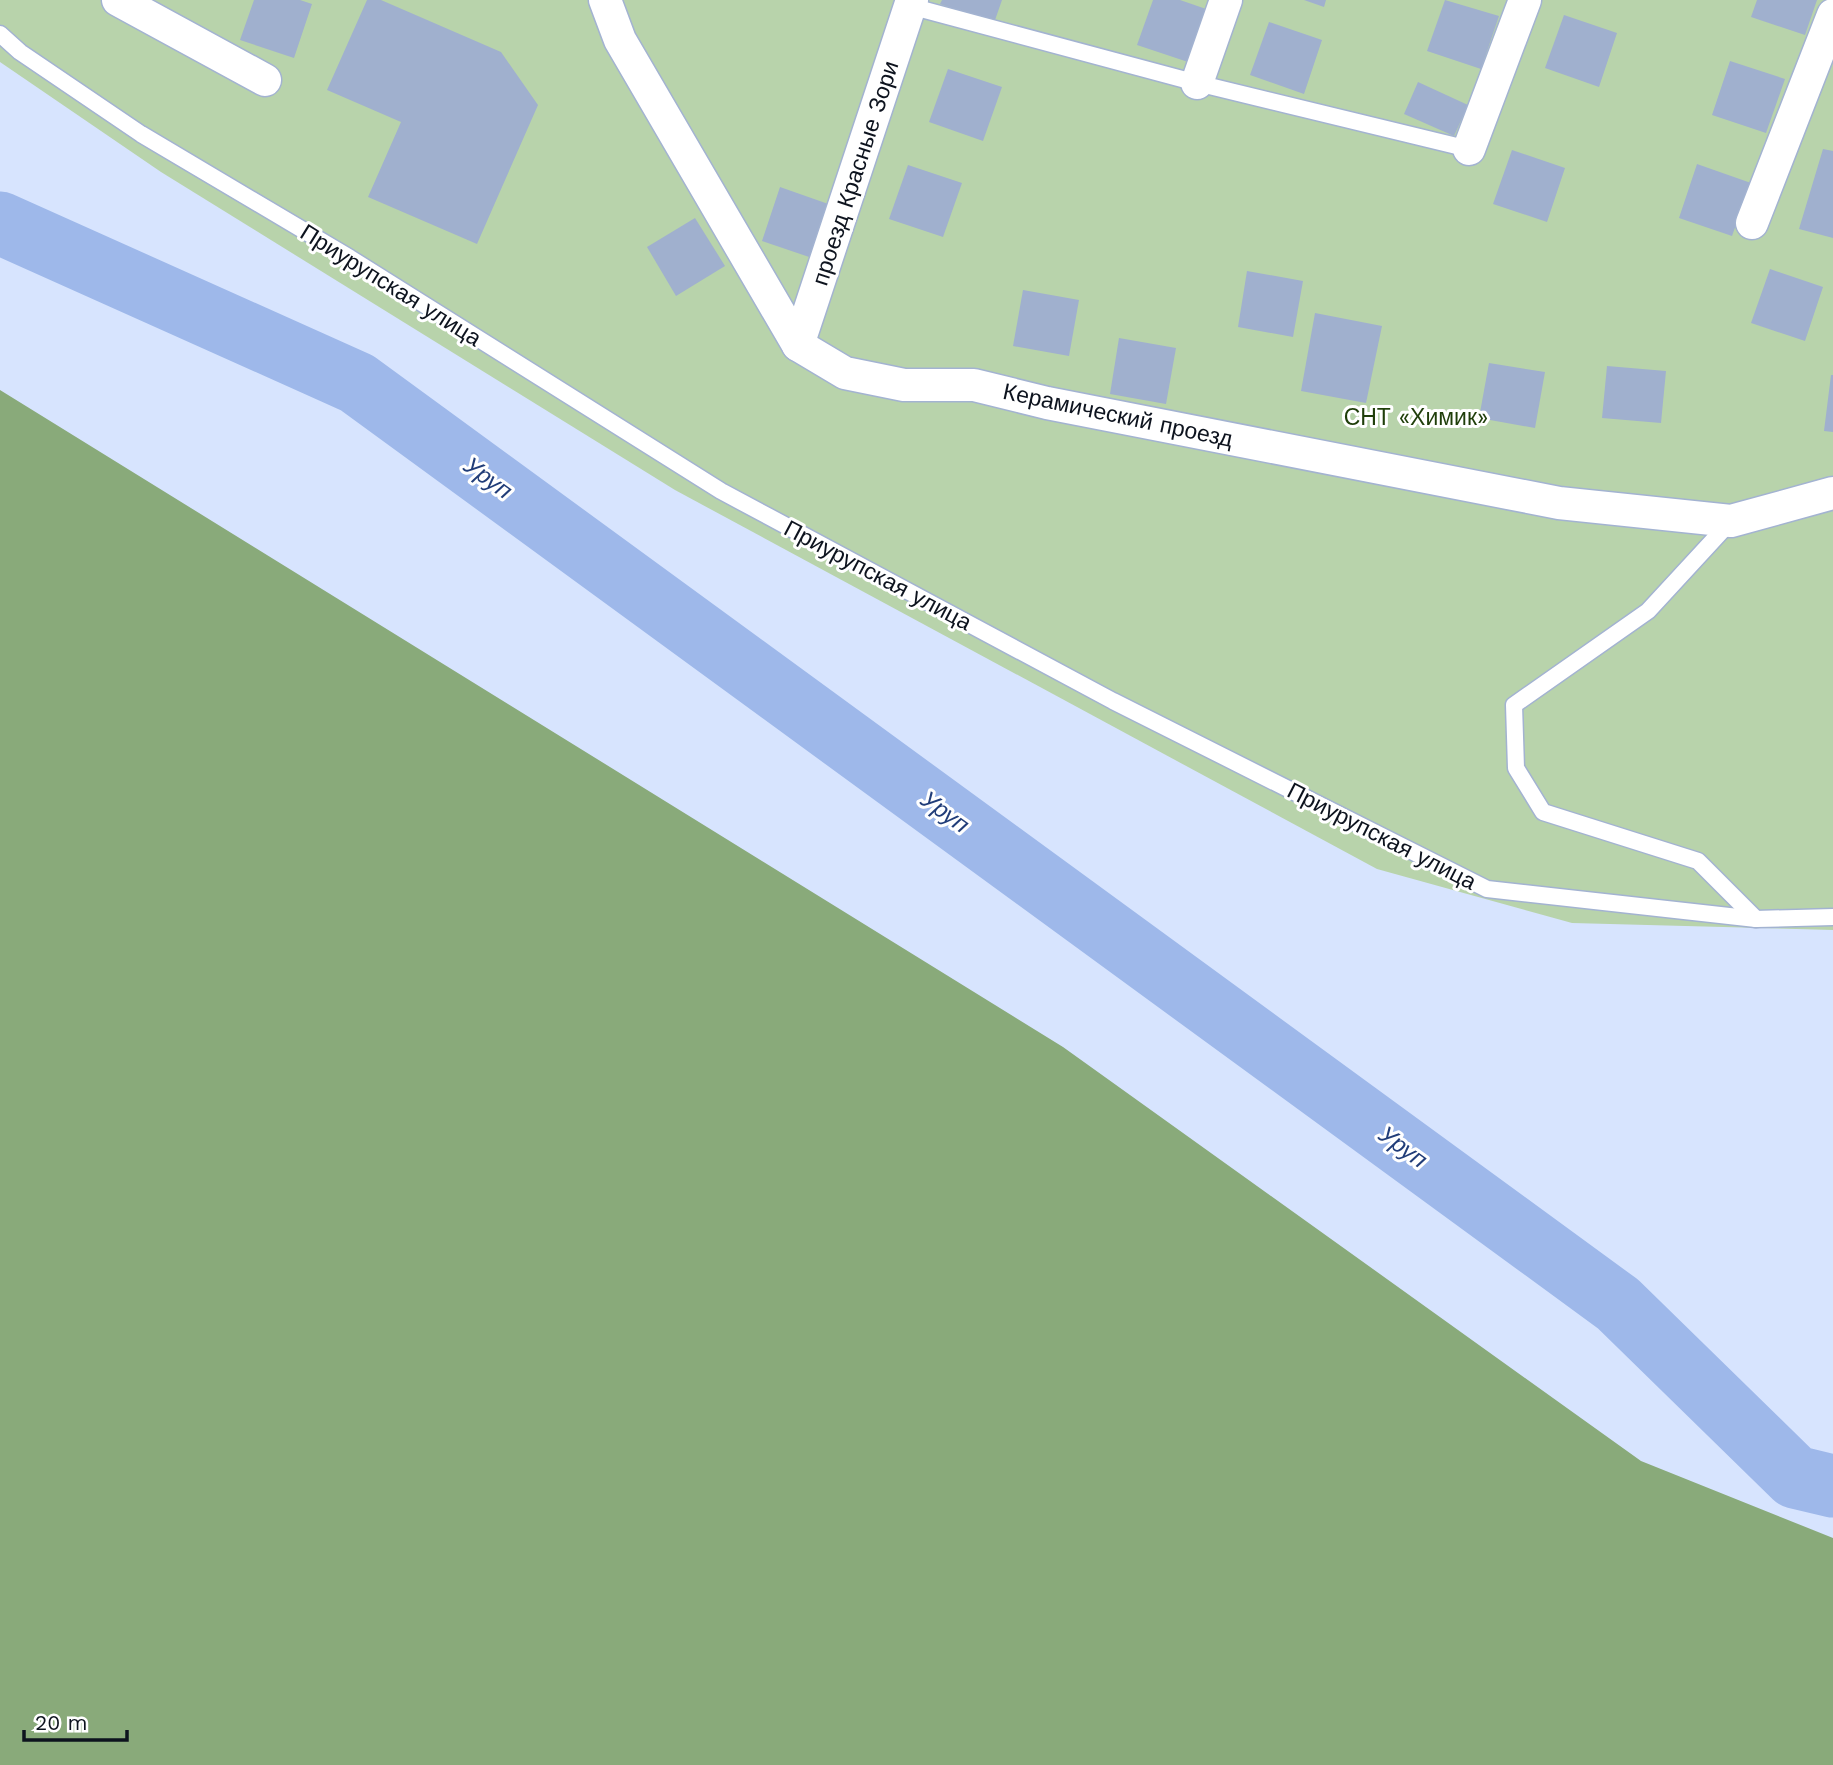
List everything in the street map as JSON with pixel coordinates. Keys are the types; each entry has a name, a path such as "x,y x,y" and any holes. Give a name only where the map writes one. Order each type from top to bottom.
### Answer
{"street":[{"path":"118,0 265,80"},
{"name":"Керамический проезд","path":"605,0 620,40 797,345 845,373 904,386 974,385 1047,402 1559,503 1731,521 1833,493"},
{"path":"1197,83 1226,0"},
{"path":"1469,149 1525,0"},
{"name":"проезд Красные Зори","path":"797,345 911,3"},
{"path":"1752,223 1833,15"}],"lane":[{"path":"911,3 1197,83 1469,149"},
{"name":"Приурупская улица","path":"0,34 20,52 141,134 350,258 721,491 1112,701 1487,888 1756,919 1833,917"},
{"path":"1731,521 1648,611 1514,705 1516,768 1543,812 1698,861 1756,919"}],"green space":[{"name":"СНТ «Химик»","path":"0,0 1833,0 1833,930 1572,923 1377,869 675,490 161,172 0,62"},
{"path":"0,390 1063,1047 1641,1461 1833,1538 1833,1765 0,1765"}],"building":[{"path":"254,0 300,0 312,4 294,58 240,40"},
{"path":"367,0 381,0 501,52 538,105 477,244 368,197 401,122 327,90"},
{"path":"942,0 1002,0 994,23 940,4"},
{"path":"1153,0 1180,0 1209,10 1191,63 1137,45"},
{"path":"1304,0 1326,0 1324,7"},
{"path":"1445,0 1499,16 1481,69 1427,51"},
{"path":"1757,0 1817,0 1805,35 1751,17"},
{"path":"1564,15 1617,33 1599,87 1545,68"},
{"path":"1269,22 1322,40 1304,94 1250,75"},
{"path":"1730,61 1785,79 1766,133 1712,115"},
{"path":"948,69 1002,87 983,141 929,122"},
{"path":"1418,82 1468,105 1454,136 1404,114"},
{"path":"1823,149 1833,151 1833,238 1799,229"},
{"path":"1512,150 1565,168 1547,222 1493,204"},
{"path":"1697,164 1751,183 1732,236 1679,218"},
{"path":"908,165 962,183 943,237 889,219"},
{"path":"780,187 834,206 815,259 762,241"},
{"path":"695,218 725,266 676,296 647,247"},
{"path":"1770,269 1823,287 1805,341 1751,323"},
{"path":"1247,271 1303,281 1293,337 1238,327"},
{"path":"1023,290 1079,300 1069,356 1013,346"},
{"path":"1315,313 1382,326 1366,403 1301,391"},
{"path":"1119,338 1176,348 1166,404 1110,394"},
{"path":"1489,363 1545,372 1535,428 1479,418"},
{"path":"1607,366 1666,371 1661,423 1602,418"},
{"path":"1833,375 1833,432 1824,431"}],"waterway":[{"name":"Уруп","path":"0,223 357,383 1618,1304 1795,1477 1833,1486"}]}
